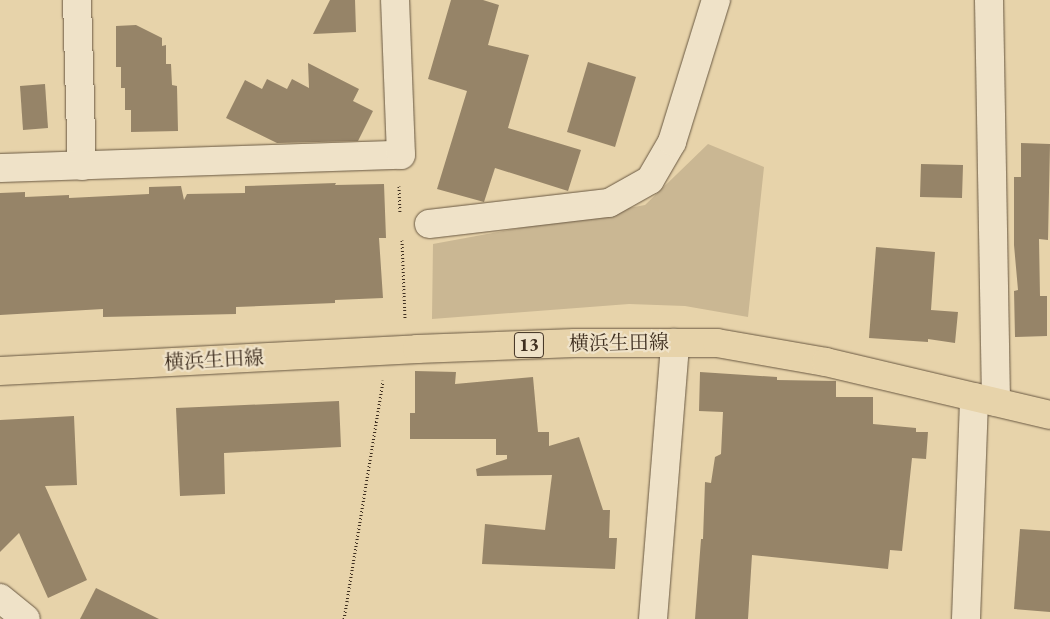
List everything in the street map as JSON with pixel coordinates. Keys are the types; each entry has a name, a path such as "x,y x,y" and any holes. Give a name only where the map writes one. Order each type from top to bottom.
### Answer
{"main road":[{"name":"横浜生田線","path":"0,371 417,349 717,343 789,354 1050,415"}],"street":[{"path":"77,0 82,166"},
{"path":"0,168 401,155 395,0"},
{"path":"429,224 609,203 650,180 672,142 716,0"},
{"path":"966,619 985,400 989,0"},
{"path":"653,619 675,343"},
{"path":"0,598 26,619"}],"path":[{"path":"403,283 405,321"},
{"path":"344,619 384,378"}],"shaded area":[{"path":"708,144 764,167 748,317 685,306 629,304 432,319 433,244 645,205"}],"building":[{"path":"330,0 355,0 356,32 313,34"},
{"path":"451,0 483,0 499,5 488,45 529,55 508,128 581,150 568,191 495,168 484,202 437,189 467,91 428,79"},
{"path":"136,25 162,38 162,46 166,45 166,64 171,64 172,85 177,86 178,131 131,132 131,110 125,110 125,88 121,88 121,67 116,67 116,26"},
{"path":"588,62 636,77 615,147 567,132"},
{"path":"308,63 359,89 353,101 373,111 358,141 277,143 226,118 245,80 262,89 267,79 287,89 292,79 309,88"},
{"path":"45,84 48,128 23,130 20,86"},
{"path":"1021,143 1050,144 1048,240 1039,239 1040,296 1047,296 1047,336 1015,337 1014,291 1018,290 1014,245 1014,177 1021,177"},
{"path":"921,164 963,165 962,198 920,197"},
{"path":"336,183 335,185 384,184 386,238 379,238 383,298 335,300 335,303 236,307 236,314 103,317 103,309 0,315 0,193 25,192 25,197 69,195 69,198 149,194 149,187 181,186 184,200 187,194 245,193 245,186"},
{"path":"876,247 935,252 931,310 958,312 955,343 928,339 928,342 869,338"},
{"path":"415,371 456,372 455,384 533,377 538,432 549,432 549,446 579,437 603,510 610,510 609,538 617,538 615,569 482,564 485,524 545,530 552,475 477,476 476,469 507,459 507,455 496,455 496,439 410,439 410,413 415,413"},
{"path":"700,372 777,377 777,380 836,381 836,397 873,397 873,424 916,428 916,432 928,432 926,459 912,458 902,551 890,550 888,569 752,555 748,619 695,619 701,539 703,539 705,482 711,483 715,457 721,454 723,412 699,411"},
{"path":"339,401 341,447 224,453 225,494 180,496 176,408"},
{"path":"74,416 77,485 45,486 87,580 48,598 19,533 0,552 0,420"},
{"path":"1020,529 1050,531 1050,612 1014,609"},
{"path":"96,588 159,619 80,619"}]}
